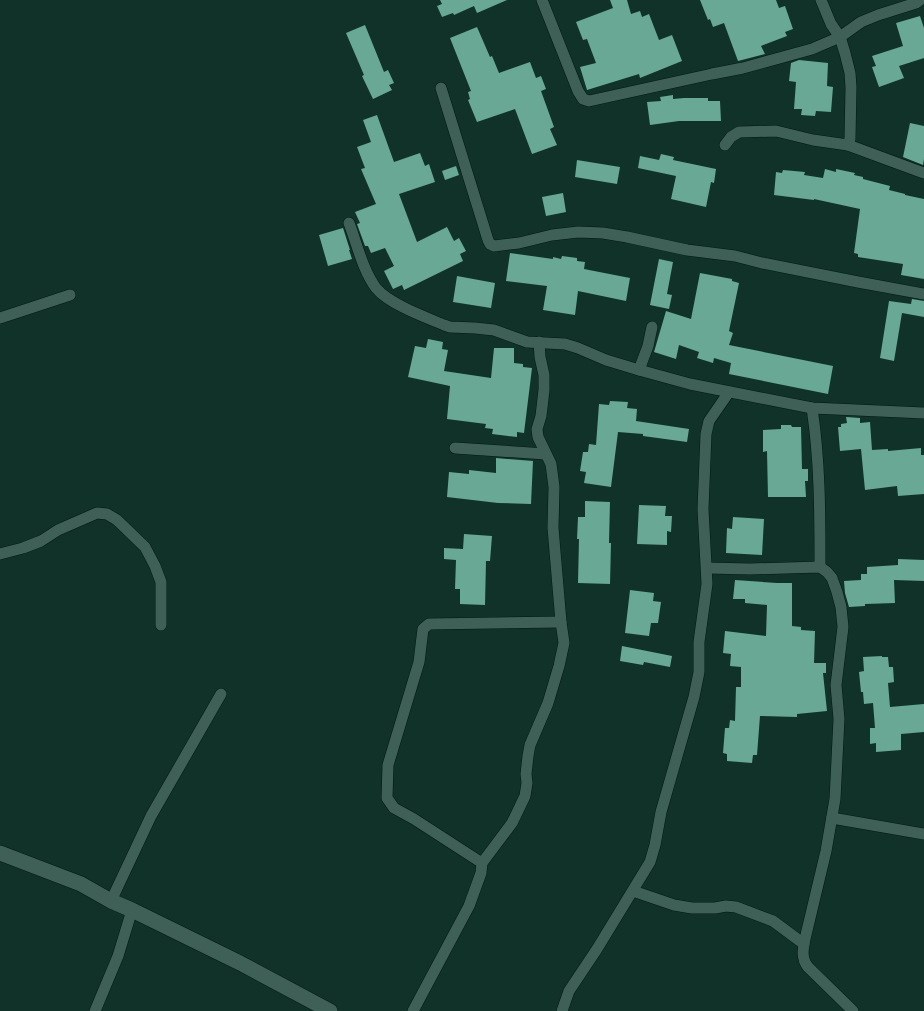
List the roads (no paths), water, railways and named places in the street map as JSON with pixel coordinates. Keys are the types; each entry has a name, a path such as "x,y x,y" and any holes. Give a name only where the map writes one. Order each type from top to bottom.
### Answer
{"street":[{"path":"542,0 578,91 583,99 589,102 764,63 812,49 840,37 861,22 920,0"},
{"path":"821,0 831,24 840,37 850,73 850,139 848,145"},
{"path":"441,88 488,240 494,246 519,243 552,235 578,232 603,233 687,250 735,256 924,294"},
{"path":"725,145 731,137 739,132 776,131 813,140 848,145 924,173"},
{"path":"349,223 367,272 376,288 386,297 450,327 494,330 526,342 565,344 606,360 690,384 812,408 924,412"},
{"path":"0,318 70,295"},
{"path":"639,370 648,346 652,327"},
{"path":"414,1011 468,906 478,884 482,863 512,823 525,796 530,745 548,703 564,643 553,528 554,487 551,464 538,437 537,429 541,416 544,390 544,375 539,342"},
{"path":"562,1011 569,991 598,949 650,862 655,845 661,812 694,697 699,672 699,642 708,584 703,509 706,434 709,421 729,392"},
{"path":"812,408 818,453 820,567"},
{"path":"455,448 546,454"},
{"path":"0,554 41,541 58,530 97,513 107,514 145,547 156,566 161,582 161,625"},
{"path":"707,568 820,567 832,578 838,592 843,627 836,685 839,720 835,799 826,851 804,944 803,958 805,963 822,982 853,1011"},
{"path":"482,863 394,808 387,798 388,765 419,662 424,629 429,624 561,622"},
{"path":"111,901 150,816 221,694"},
{"path":"832,818 924,834"},
{"path":"0,854 81,884 111,901 240,963 330,1011"},
{"path":"633,891 674,905 692,908 736,907 773,921 804,944"},
{"path":"95,1011 118,956 132,910"}]}
